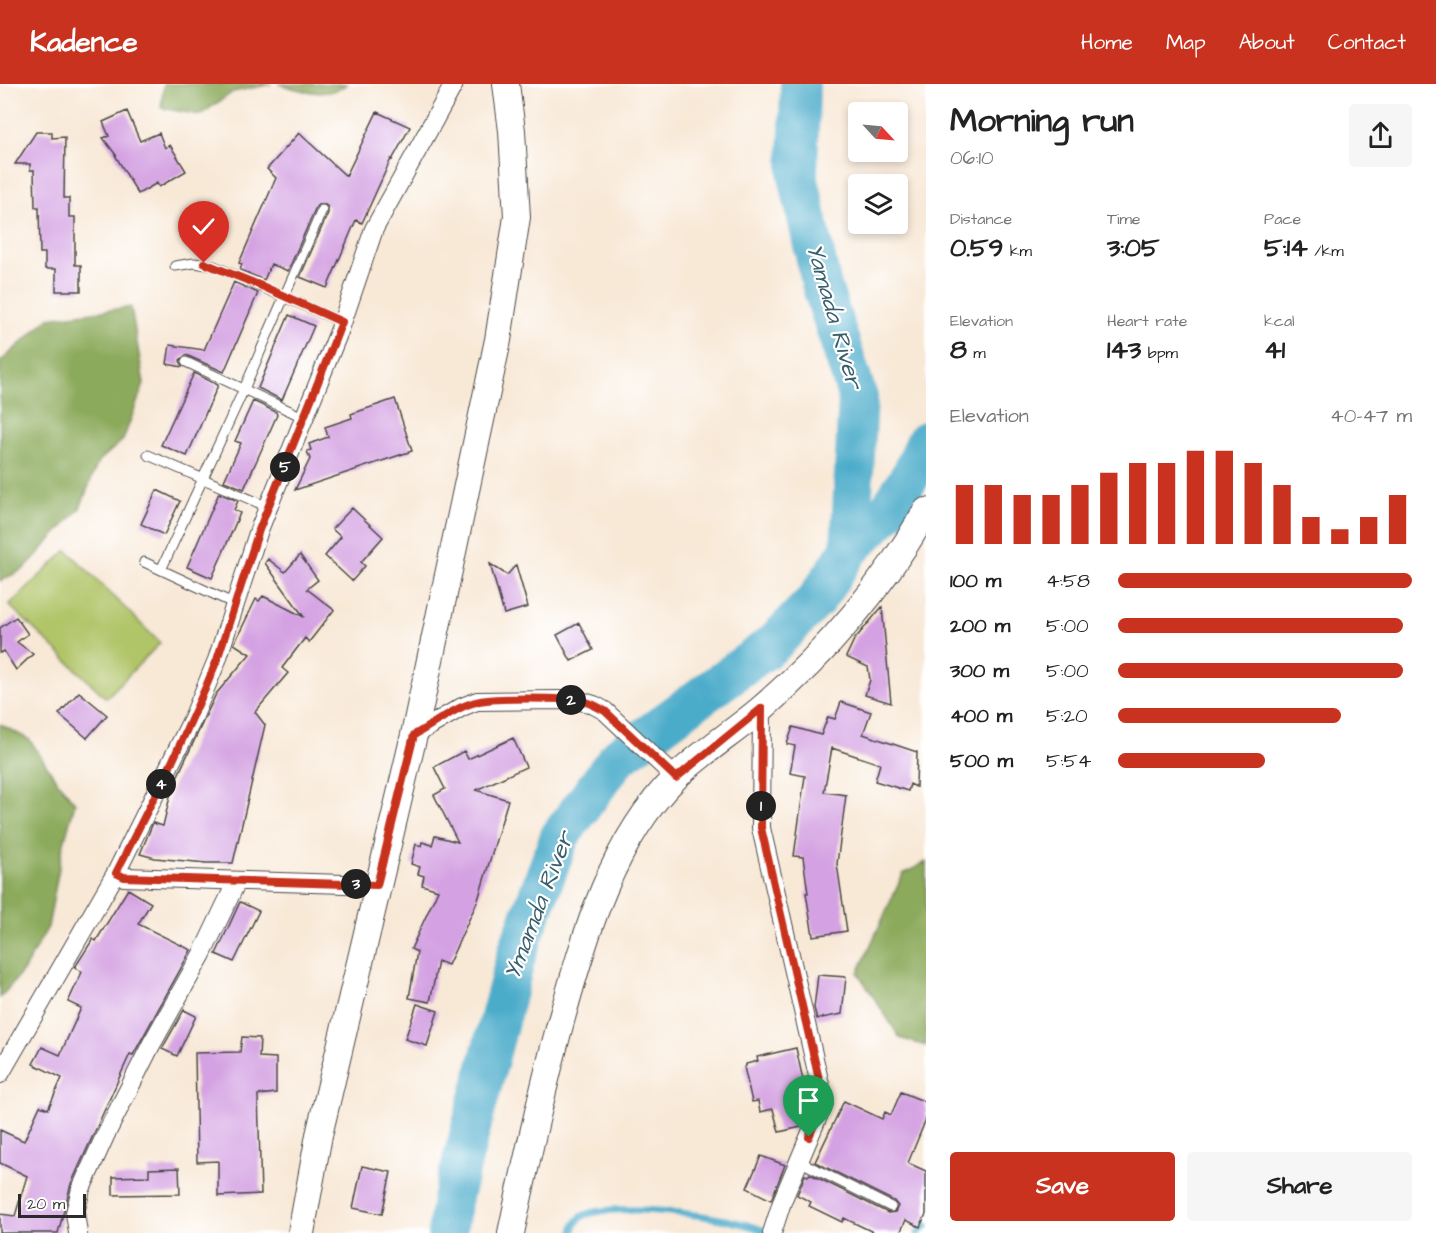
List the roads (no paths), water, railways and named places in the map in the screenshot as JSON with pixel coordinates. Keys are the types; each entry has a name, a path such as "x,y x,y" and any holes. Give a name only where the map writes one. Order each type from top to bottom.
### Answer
{"street":[{"path":"0,1074 116,873 193,718 217,660 268,507 342,322 374,229 454,84"},
{"path":"301,1233 319,1135 414,735 498,340 517,217 512,131 506,84"},
{"path":"511,1233 538,1107 583,942 603,891 620,857 645,815 676,778 762,708 832,640 874,593 906,546 926,511"},
{"path":"414,735 462,707 477,701 581,701 605,711 676,778"},
{"path":"762,708 761,828 824,1101 783,1198 774,1230"},
{"path":"116,873 124,877 377,885"},
{"path":"78,1233 75,1213 81,1189 110,1125 202,954 237,881"}],"lane":[{"path":"161,570 244,389 322,210"},
{"path":"175,266 204,263 342,322"},
{"path":"186,362 305,418"},
{"path":"148,455 268,507"},
{"path":"144,562 235,604"},
{"path":"799,1161 891,1207"}],"waterway":[{"name":"Ymamda River","path":"447,1233 452,1200 517,953 560,836 618,757 773,644 816,600 850,549 858,398 822,287 798,176 800,84"},
{"path":"850,549 887,512 912,473 926,441"},
{"path":"573,1233 576,1222 585,1215 601,1211 623,1210 649,1210 732,1221 769,1233"},
{"path":"918,1233 926,1226"}],"water label":[{"name":"Yamada River","path":"834,316"}]}
